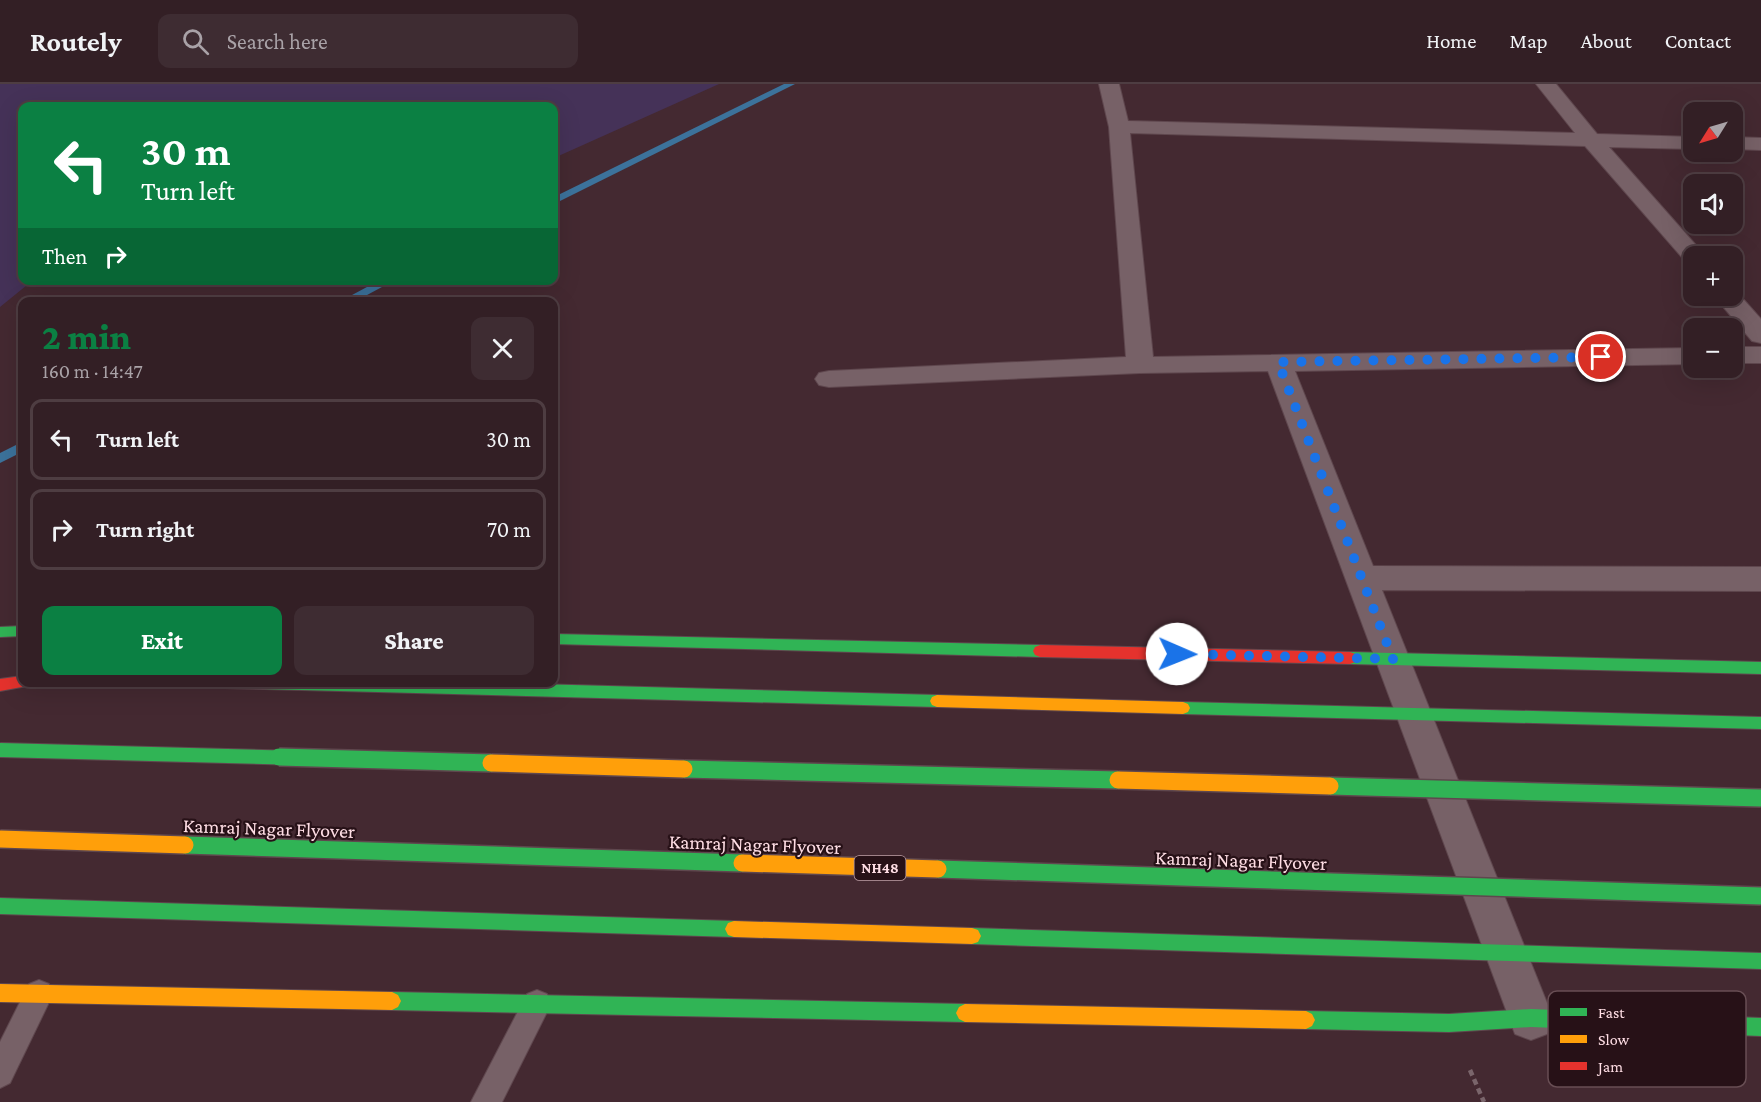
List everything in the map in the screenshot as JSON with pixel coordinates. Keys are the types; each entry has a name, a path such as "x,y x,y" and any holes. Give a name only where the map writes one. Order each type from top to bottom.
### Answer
{"main road":[{"path":"0,632 18,631"},
{"path":"558,639 1761,668"},
{"path":"0,685 18,683"},
{"path":"411,687 1761,723"},
{"path":"0,750 1761,798"},
{"name":"Kamraj Nagar Flyover","path":"0,839 1761,896"},
{"path":"0,906 1761,961"},
{"path":"0,993 1437,1023 1548,1019"},
{"path":"1746,1026 1761,1027"}],"street":[{"path":"1109,84 1119,127 1140,365"},
{"path":"1546,84 1592,141 1684,246"},
{"path":"1119,127 1683,142"},
{"path":"1743,143 1761,144"},
{"path":"1736,306 1761,335"},
{"path":"1743,355 1761,354"},
{"path":"829,379 1140,365 1683,356"},
{"path":"1278,362 1531,1018"},
{"path":"1361,578 1761,579"}],"lane":[{"path":"0,1073 39,994"},
{"path":"486,1102 537,1004"}],"shaded area":[{"path":"0,84 719,84 558,156 558,102 18,102 18,285 27,285 0,307"}],"waterway":[{"path":"558,199 791,84"},
{"path":"354,297 380,285"},
{"path":"0,459 18,448"}],"traffic: fast":[{"path":"0,632 18,631"},
{"path":"558,639 1040,651"},
{"path":"1350,658 1761,668"},
{"path":"412,687 937,701"},
{"path":"1183,708 1761,723"},
{"path":"0,750 491,763"},
{"path":"684,769 1118,780"},
{"path":"1330,786 1761,798"},
{"path":"185,845 742,863"},
{"path":"938,869 1761,896"},
{"path":"0,906 734,929"},
{"path":"972,936 1761,961"},
{"path":"392,1001 965,1013"},
{"path":"1306,1020 1449,1023 1548,1019"},
{"path":"1746,1026 1761,1027"}],"traffic: slow":[{"path":"937,701 1183,708"},
{"path":"491,763 684,769"},
{"path":"1118,780 1330,786"},
{"path":"0,839 185,845"},
{"path":"742,863 938,869"},
{"path":"734,929 972,936"},
{"path":"0,993 392,1001"},
{"path":"965,1013 1306,1020"}],"traffic: jam":[{"path":"1040,651 1350,658"},
{"path":"0,685 18,683"}],"route":[{"path":"1177,654 1393,659 1278,362 1601,357"}]}
